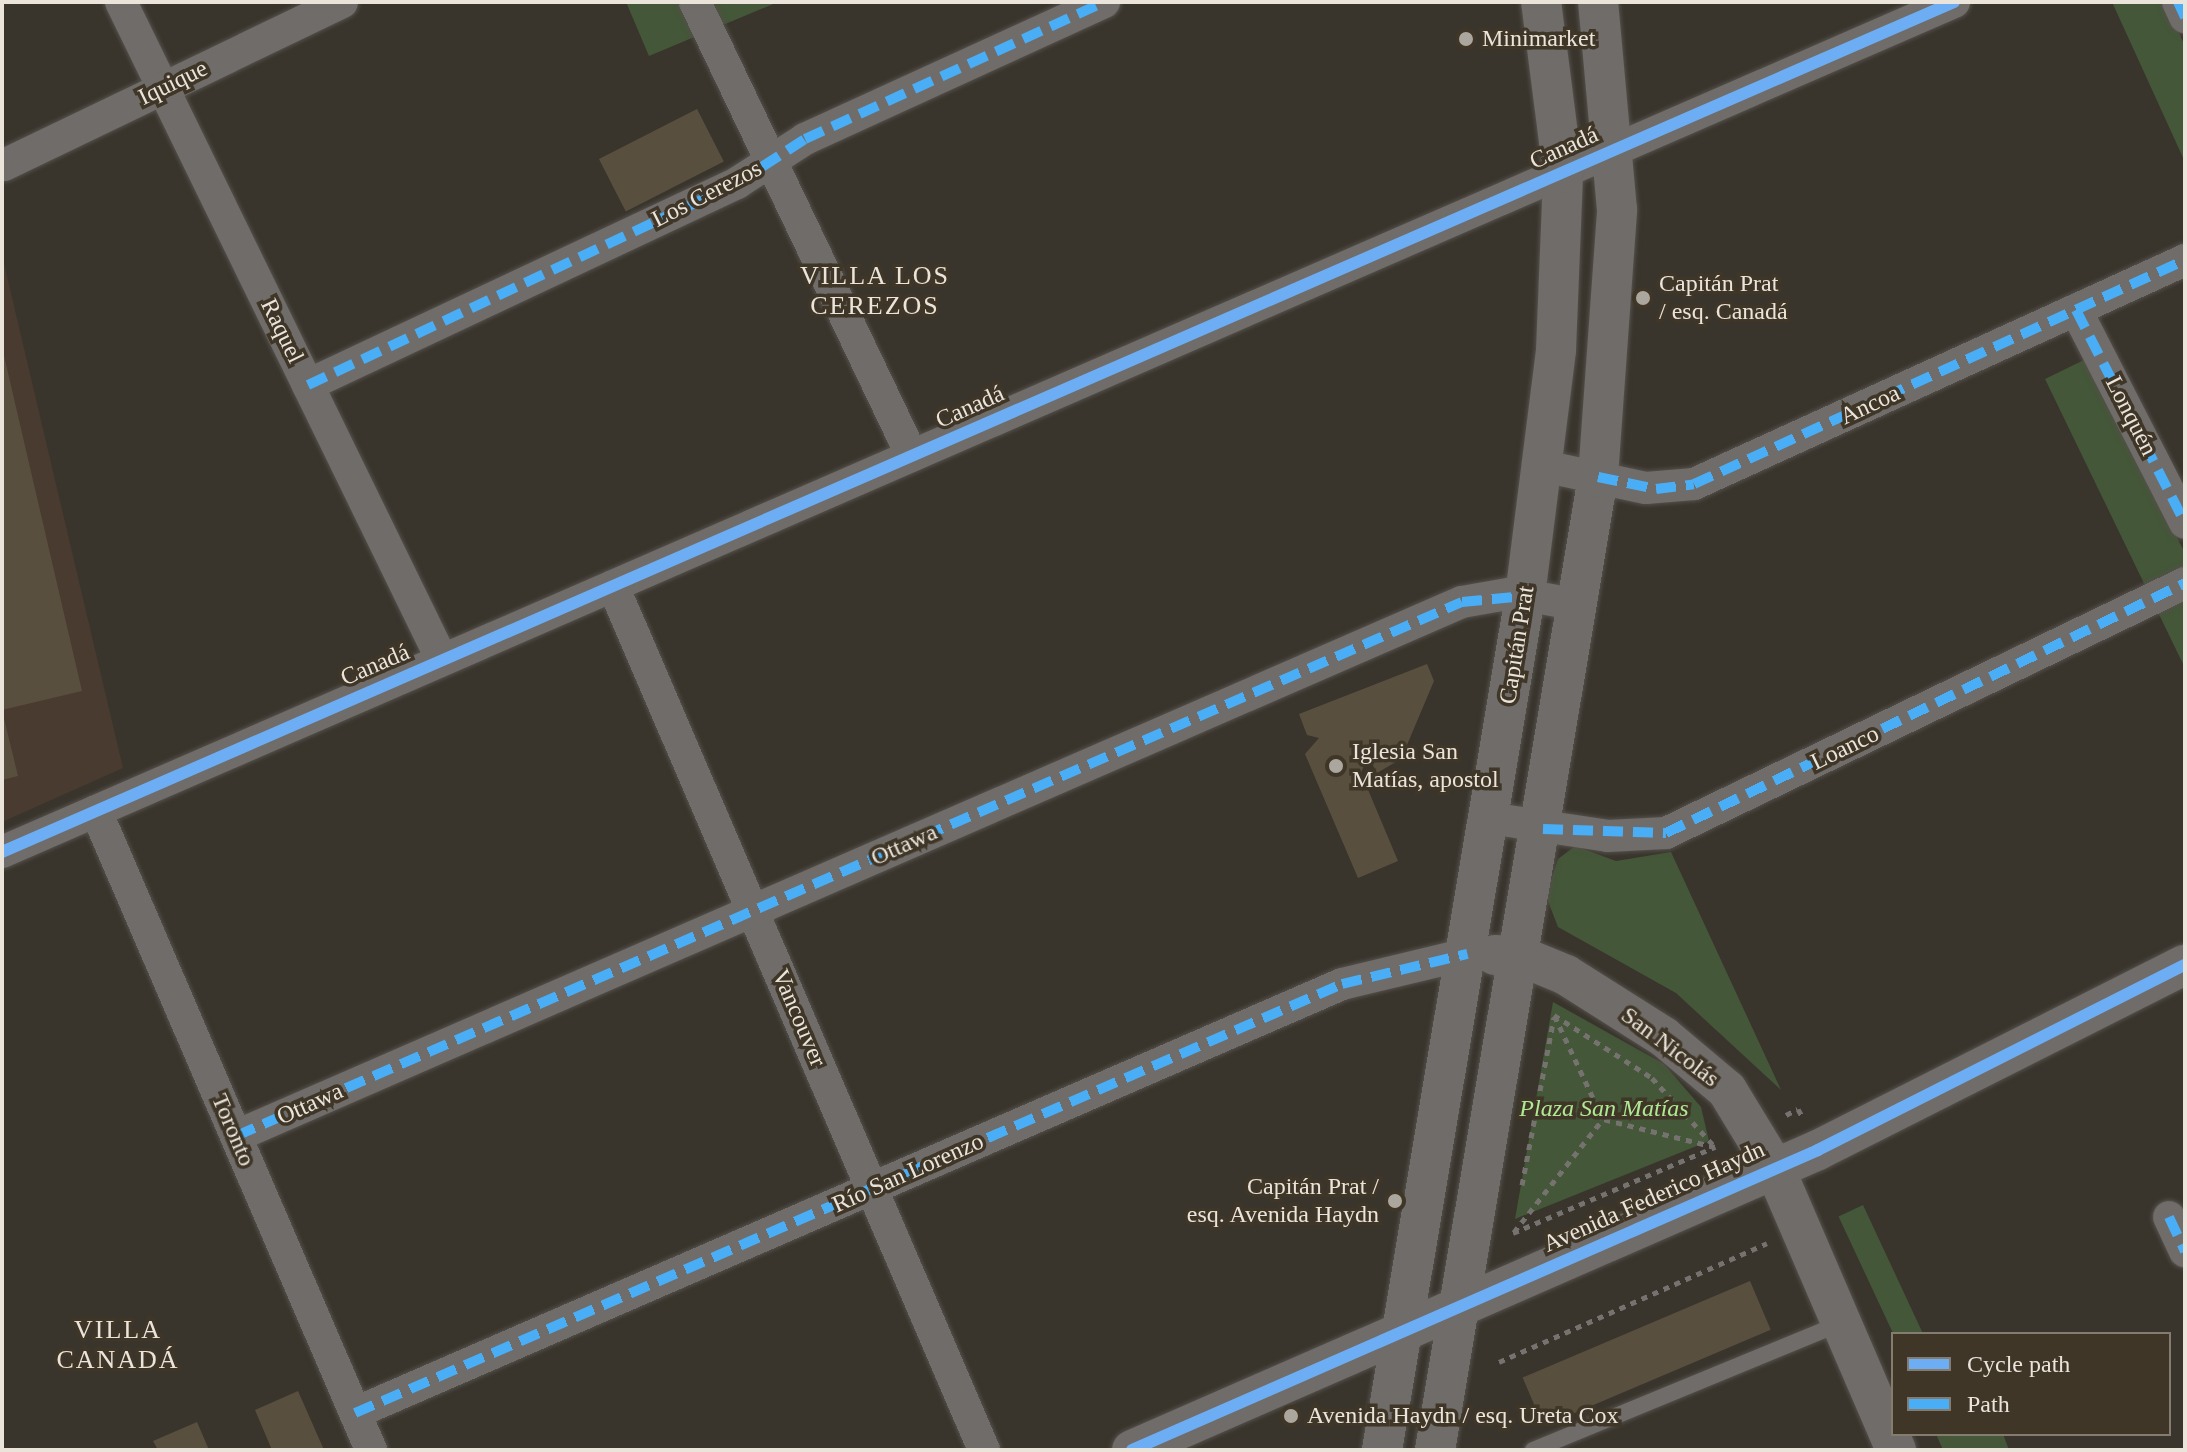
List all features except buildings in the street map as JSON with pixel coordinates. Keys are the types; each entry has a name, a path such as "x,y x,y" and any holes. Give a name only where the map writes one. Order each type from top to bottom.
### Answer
{"street":[{"name":"Raquel","path":"121,2 442,660"},
{"name":"Iquique","path":"4,165 342,2"},
{"path":"695,2 912,456"},
{"name":"Los Cerezos","path":"308,385 1104,2"},
{"name":"Capitán Prat","path":"1382,1450 1467,954 1543,466 1561,288 1563,173 1541,2"},
{"path":"1435,1450 1543,829 1598,477 1615,260 1615,150 1598,2"},
{"name":"Canadá","path":"2,852 1954,2"},
{"path":"2178,2 2185,17"},
{"name":"Ancoa","path":"1543,466 1656,489 1694,484 2185,260"},
{"name":"Lonquén","path":"2076,310 2185,523"},
{"name":"Loanco","path":"1489,818 1543,829 1631,837 1666,833 2185,583"},
{"name":"Vancouver","path":"613,586 984,1450"},
{"name":"Ottawa","path":"236,1136 1462,602 1525,596 1579,605"},
{"name":"Toronto","path":"96,811 371,1450"},
{"name":"San Nicolás","path":"1467,954 1520,956 1566,975 1664,1037 1727,1090 1755,1130 1775,1169 1896,1450"},
{"name":"Río San Lorenzo","path":"355,1413 1342,984 1467,954"},
{"name":"Avenida Federico Haydn","path":"1132,1450 1818,1150 2185,965"},
{"path":"2169,1217 2185,1252"}],"lane":[{"path":"1533,1450 1841,1323"}],"path":[{"path":"1554,1015 1652,1078 1715,1147"},
{"path":"1554,1015 1603,1119"},
{"path":"1513,1233 1554,1015"},
{"path":"1513,1233 1798,1109 1818,1150"},
{"path":"1603,1119 1715,1147"},
{"path":"1513,1233 1603,1119"},
{"path":"1499,1362 1800,1228"}],"shaded area":[{"path":"2,255 123,768 2,822"}],"green space":[{"path":"626,2 778,2 649,56"},
{"path":"2112,2 2165,2 2185,46 2185,162"},
{"path":"2086,359 2185,553 2185,668 2045,379"},
{"path":"1575,846 1616,861 1671,852 1781,1090 1676,993 1558,927 1546,896 1558,859"},
{"name":"Plaza San Matías","path":"1553,1002 1664,1064 1701,1107 1709,1141 1515,1219"},
{"path":"1863,1205 1922,1332 1892,1332 1839,1216"},
{"path":"1937,1436 2004,1436 2009,1450 1943,1450"}],"marked path":[{"path":"308,385 737,183 805,139 1104,2"},
{"path":"2178,2 2185,17"},
{"path":"1598,477 1656,489 1694,484 2185,260"},
{"path":"2076,310 2185,523"},
{"path":"1543,829 1666,833 2185,583"},
{"path":"236,1136 1462,602 1525,596"},
{"path":"355,1413 1342,984 1467,954"},
{"path":"2169,1217 2185,1252"}],"cycle path":[{"path":"2,852 1954,2"},
{"path":"1132,1450 1818,1150 2185,965"}],"place":[{"name":"Minimarket","path":"1466,39"},
{"name":"Capitán Prat / esq. Canadá","path":"1643,298"},
{"name":"Iglesia San Matías, apostol","path":"1336,766"},
{"name":"Capitán Prat / esq. Avenida Haydn","path":"1395,1201"},
{"name":"Avenida Haydn / esq. Ureta Cox","path":"1291,1416"}],"district":[{"name":"VILLA LOS CEREZOS","path":"875,291"},
{"name":"VILLA CANADÁ","path":"118,1345"}]}
